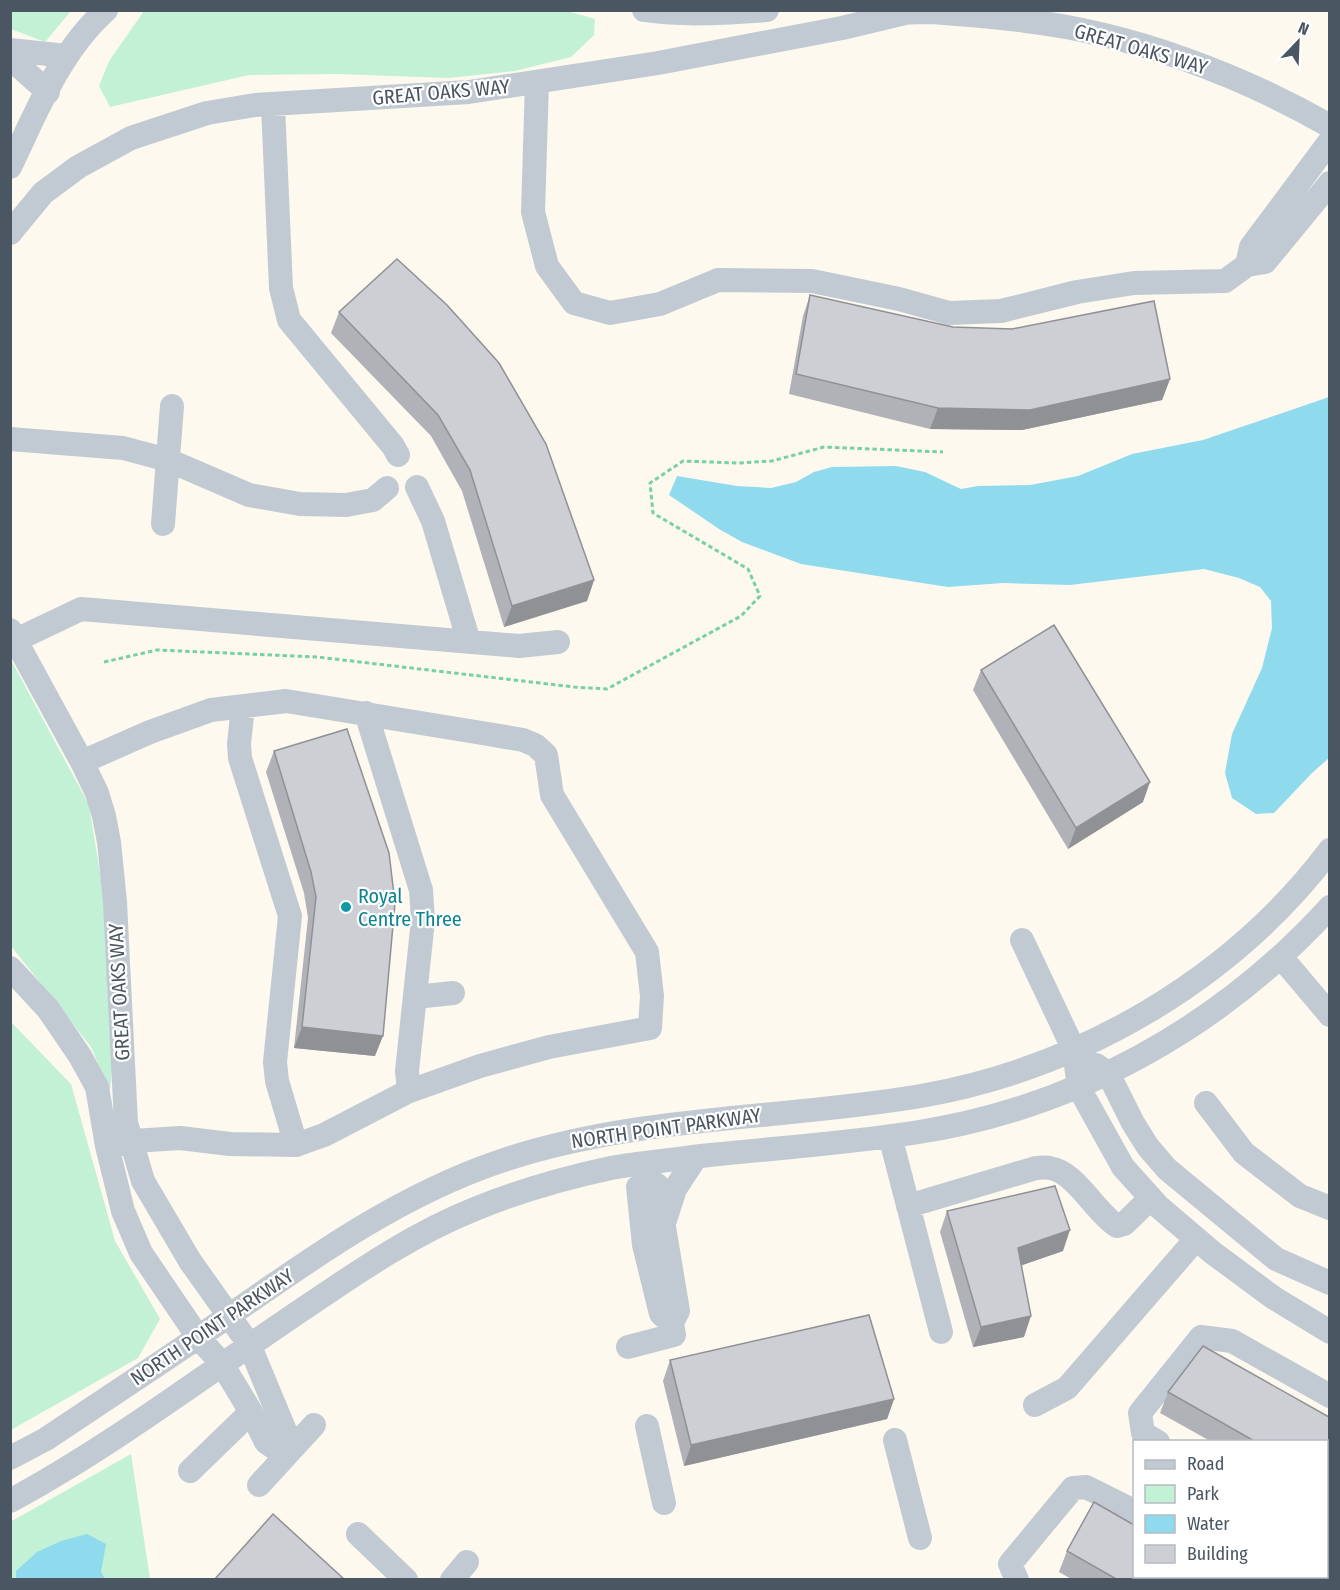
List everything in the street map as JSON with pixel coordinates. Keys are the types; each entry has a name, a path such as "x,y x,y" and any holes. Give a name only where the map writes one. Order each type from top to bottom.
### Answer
{"street":[{"path":"10,167 67,56 96,19 106,10"},
{"path":"644,10 661,13 728,13 767,10"},
{"name":"GREAT OAKS WAY","path":"872,10 905,13"},
{"name":"GREAT OAKS WAY","path":"10,233 43,193 78,167 131,138 207,113 239,107 469,92 658,63 841,19 905,13 989,14 1124,40 1220,73 1329,126"},
{"path":"10,50 67,56"},
{"path":"10,58 48,92"},
{"path":"537,82 533,212 547,266 574,303 610,312 660,304 718,280 812,281 899,299 949,313 1001,311 1077,292 1134,283 1225,281 1247,265 1265,262 1329,183"},
{"path":"273,105 281,288 289,320 398,455"},
{"path":"1247,265 1251,247 1329,141"},
{"path":"163,524 172,406"},
{"path":"10,439 123,448 168,460 249,495 300,504 346,505 374,500 387,488"},
{"path":"417,487 433,521 469,642"},
{"path":"13,635 81,609 519,646 558,642"},
{"name":"GREAT OAKS WAY","path":"13,635 82,762 102,808 110,842 115,902 126,1123 143,1181 190,1261 249,1344 286,1433 285,1455"},
{"path":"82,762 150,732 211,710 286,701 523,740 535,745 546,755 552,795 647,952 652,996 650,1028 549,1047 480,1066 409,1091 324,1136 296,1145 230,1144 180,1138 133,1141 107,1146"},
{"path":"243,706 238,744 240,758 290,916 275,1062 277,1081 296,1145"},
{"path":"366,713 421,891 423,920 407,1071 409,1091"},
{"name":"NORTH POINT PARKWAY","path":"10,1458 46,1439 361,1227 390,1210 465,1175 565,1142 642,1127 928,1094 1002,1076 1035,1066 1074,1050 1155,1007 1204,974 1290,897 1329,850"},
{"name":"NORTH POINT PARKWAY","path":"10,1501 96,1452 249,1344 358,1271 416,1236 449,1220 528,1189 612,1168 649,1171 696,1157 918,1132 998,1115 1079,1088 1163,1045 1197,1023 1281,957 1329,907"},
{"path":"1022,940 1074,1050 1079,1088 1123,1167 1151,1198 1196,1239 1274,1298 1329,1332"},
{"path":"1281,957 1329,1015"},
{"name":"GREAT OAKS WAY","path":"10,968 48,1009 97,1086 107,1146 123,1211 141,1252 198,1338 222,1364 266,1442 285,1455"},
{"path":"416,997 453,993"},
{"path":"1074,1050 1108,1073 1133,1124 1148,1147 1167,1169 1276,1259 1329,1283"},
{"path":"1206,1103 1244,1153 1300,1196 1329,1208"},
{"path":"890,1136 941,1332"},
{"path":"664,1226 675,1189 696,1157"},
{"path":"908,1206 1036,1168 1051,1168 1066,1174 1108,1220 1117,1226 1124,1224 1151,1198"},
{"path":"628,1347 674,1335 672,1323 678,1311 657,1185 649,1171 638,1188 644,1245 661,1314 672,1323"},
{"path":"1035,1405 1067,1388 1196,1239"},
{"path":"1155,1440 1143,1433 1140,1413 1201,1337 1232,1341 1329,1396"},
{"path":"190,1471 251,1412"},
{"path":"259,1485 314,1425"},
{"path":"647,1426 664,1503"},
{"path":"895,1440 920,1538"},
{"path":"1017,1580 1010,1564 1073,1488 1086,1487 1133,1510"},
{"path":"358,1534 406,1580"}],"path":[{"path":"104,662 157,650 317,657 574,687 607,688 741,616 760,596 748,569 705,546 653,513 650,483 683,460 738,463 772,461 824,447 943,452"}],"shaded area":[{"path":"11,11 1329,11 1329,1579 150,1579 131,1455 11,1522 10,1430 138,1358 160,1319 115,1241 71,1084 11,1022"}],"green space":[{"path":"10,11 71,11 45,42 11,29"},
{"path":"144,11 567,11 595,19 594,35 571,57 515,71 449,78 336,74 249,75 110,107 99,86 109,61"},
{"path":"10,658 89,805 105,904 112,1070 110,1092 91,1047 11,946"},
{"path":"11,1022 71,1084 115,1241 160,1319 138,1358 11,1430"},
{"path":"131,1454 150,1579 11,1579 10,1522"}],"water":[{"path":"1329,397 1329,758 1274,813 1256,814 1232,798 1225,773 1232,734 1262,668 1272,628 1271,601 1260,587 1239,578 1204,569 1070,585 1003,583 948,587 801,564 742,542 669,495 677,476 737,486 771,488 796,482 814,472 832,467 896,466 925,472 961,489 978,486 1030,485 1078,476 1132,454 1203,440"},
{"path":"87,1534 106,1544 101,1572 105,1579 16,1579 16,1571 37,1552 61,1541"}],"building":[{"path":"397,259 447,305 499,363 546,444 594,580 512,606 470,470 438,415 339,312"},
{"path":"810,295 953,327 1012,329 1154,301 1170,379 1030,410 938,408 796,374"},
{"path":"1054,625 1150,782 1076,828 981,670"},
{"name":"Royal Centre Three","path":"347,729 389,853 395,903 383,1036 302,1027 316,897 311,872 274,751"},
{"path":"1055,1186 1070,1230 1018,1248 1031,1316 981,1327 947,1211"},
{"path":"869,1315 894,1399 691,1445 670,1360"},
{"path":"1203,1346 1329,1417 1329,1483 1328,1440 1252,1440 1168,1392"},
{"path":"1094,1502 1133,1524 1133,1578 1230,1578 1232,1580 1118,1580 1067,1551"},
{"path":"273,1514 345,1580 214,1580"}],"place":[{"name":"Royal Centre Three","path":"346,907"}]}
